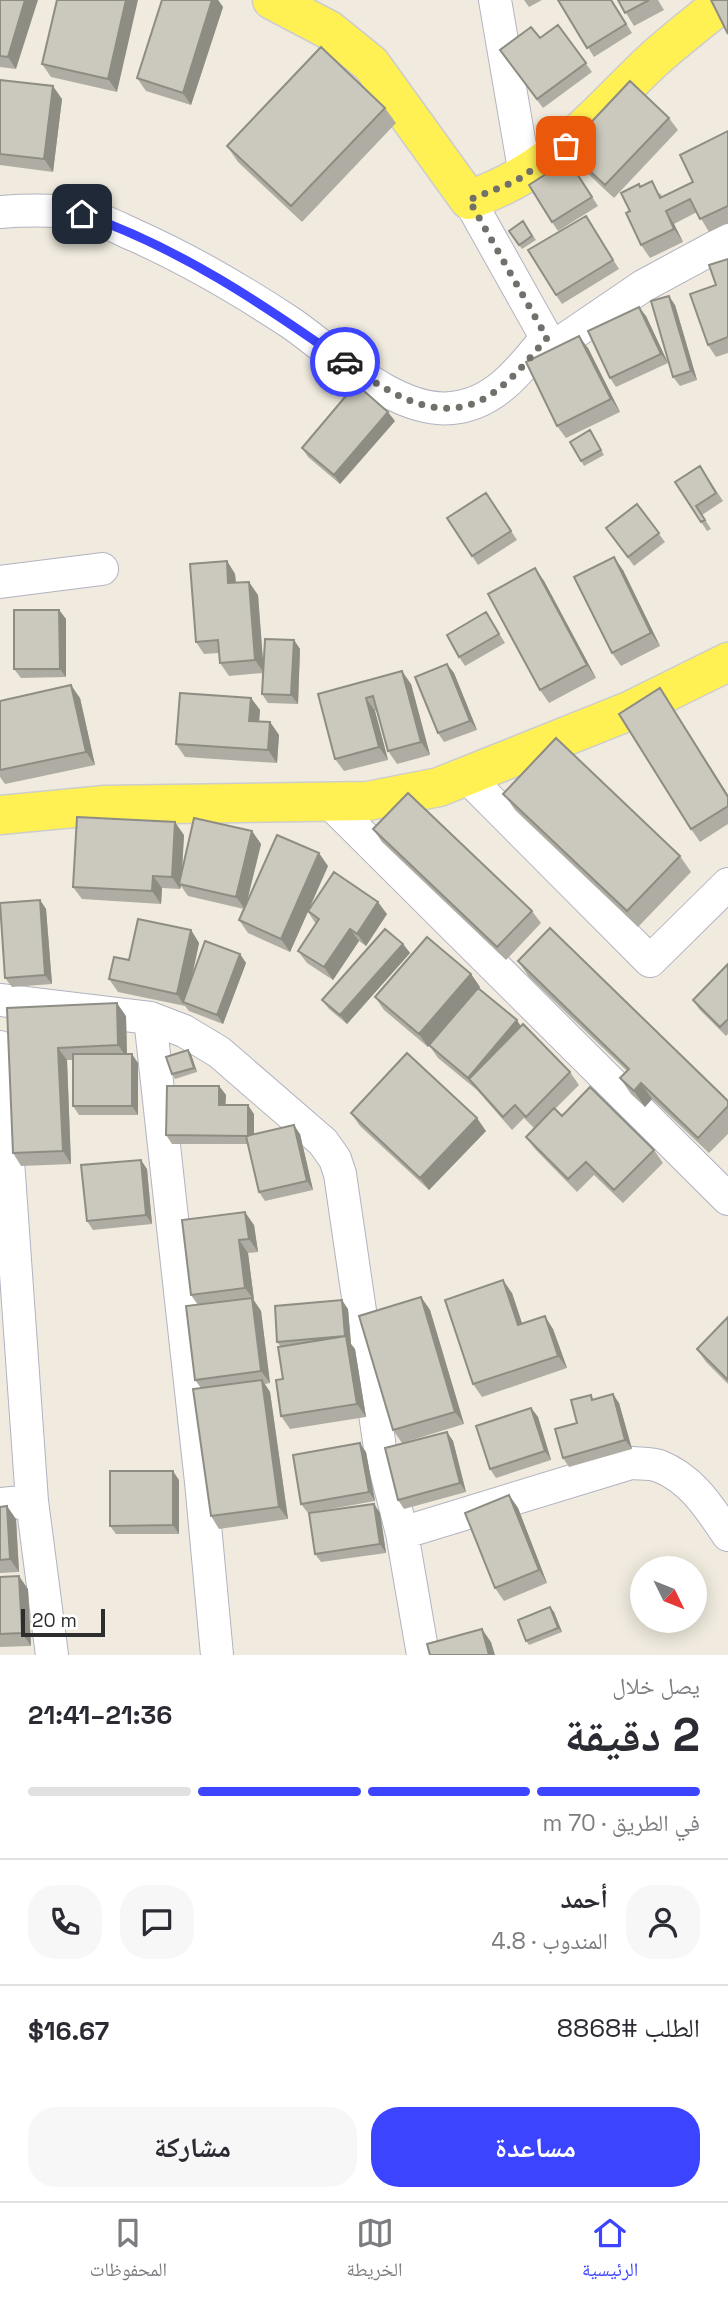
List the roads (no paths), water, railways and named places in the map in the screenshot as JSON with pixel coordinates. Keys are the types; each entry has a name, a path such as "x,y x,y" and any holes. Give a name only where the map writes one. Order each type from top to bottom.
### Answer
{"main road":[{"path":"272,0 329,30 371,64 469,200 525,175 566,146 652,61 726,0"},
{"path":"0,815 105,805 368,801 439,787 629,711 728,662"}],"street":[{"path":"495,0 525,175"},
{"path":"469,200 552,348 643,286 728,240"},
{"path":"0,212 42,210 82,214 150,242 237,289 291,323 374,382 435,409 452,408 486,398 517,372 547,338"},
{"path":"0,582 102,569"},
{"path":"466,776 650,961 728,884"},
{"path":"329,802 728,1199"},
{"path":"0,1000 150,1018 184,1031 219,1052 323,1142 335,1159 344,1196 367,1372 380,1448 401,1533 423,1655"},
{"path":"150,1018 201,1482 217,1655"},
{"path":"0,1047 32,1501 52,1655"},
{"path":"401,1533 631,1463 657,1465 681,1479 704,1497 728,1535"},
{"path":"0,1504 32,1501"}]}
